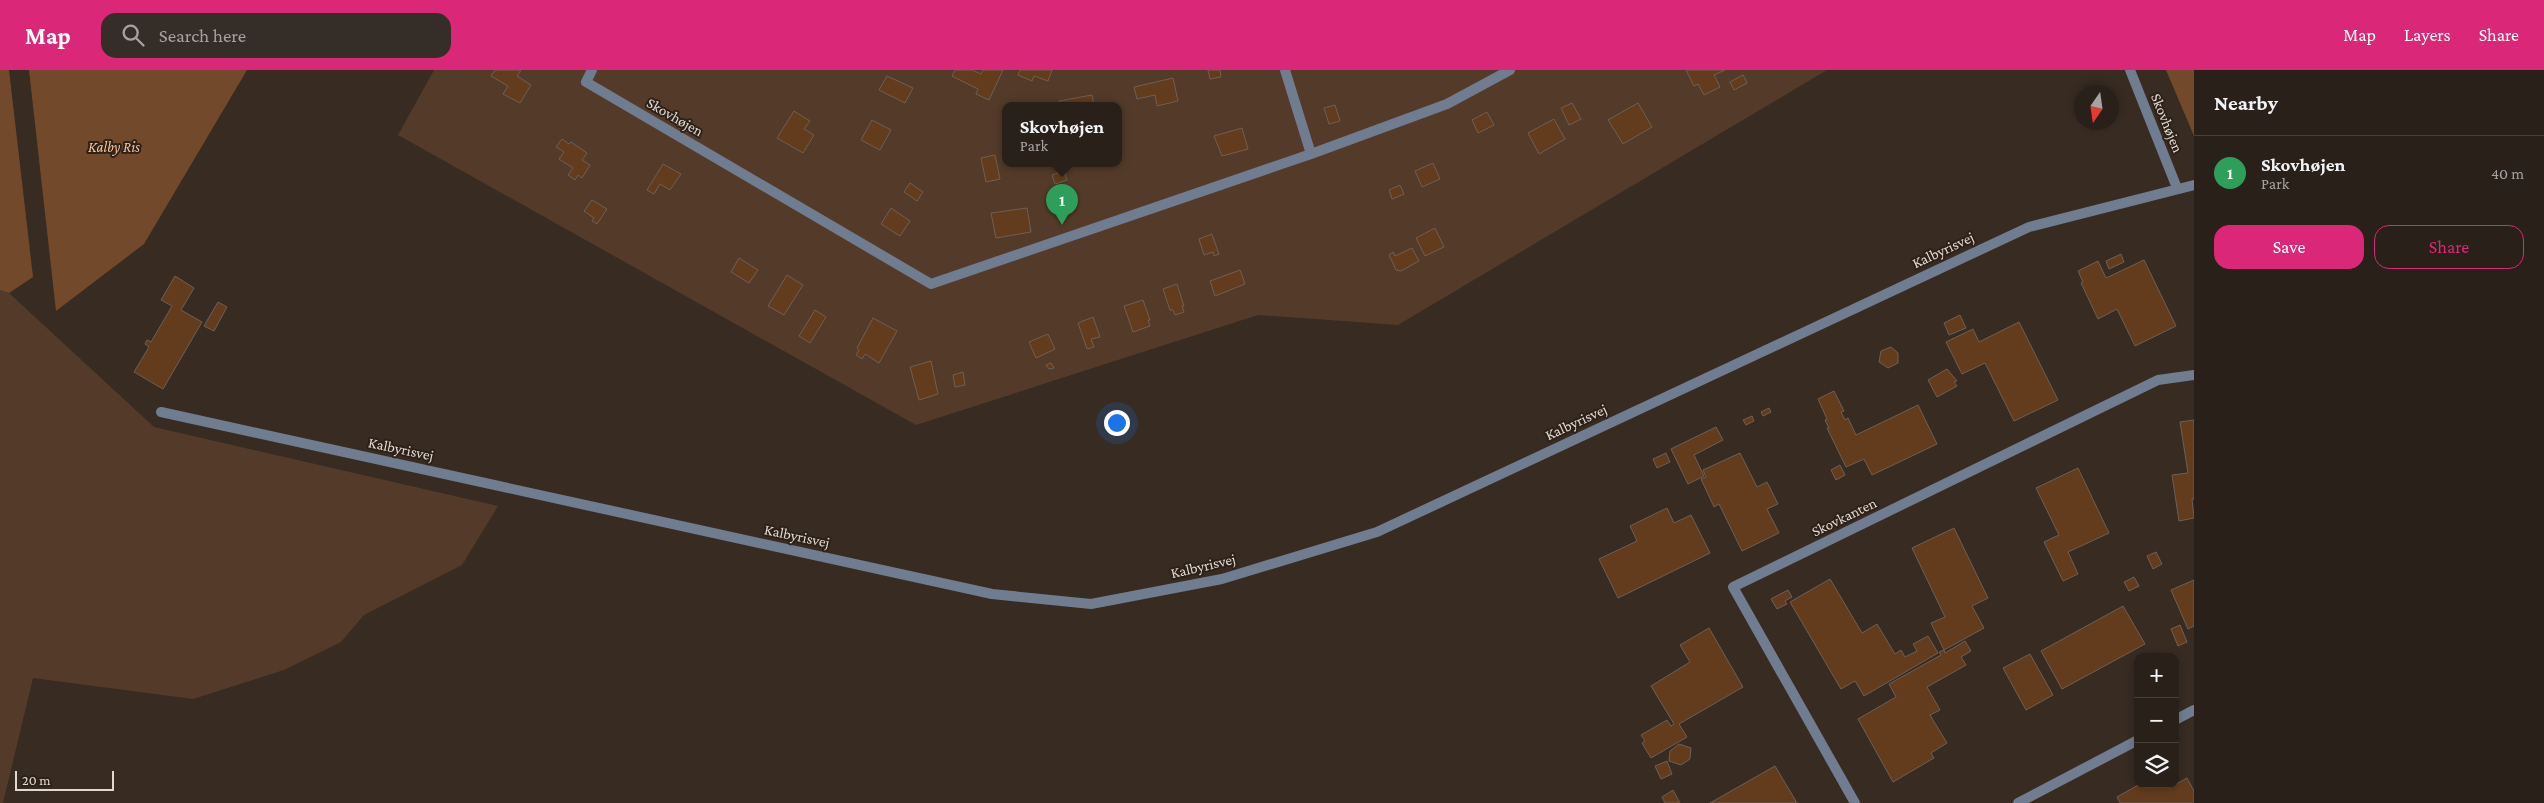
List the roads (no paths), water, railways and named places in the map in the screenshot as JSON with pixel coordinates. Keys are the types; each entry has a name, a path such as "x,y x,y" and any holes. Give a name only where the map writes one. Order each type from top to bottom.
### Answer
{"street":[{"name":"Skovhøjen","path":"592,70 586,82 931,284 1312,154 1447,104 1510,70"},
{"path":"1285,70 1312,154"},
{"name":"Skovhøjen","path":"2130,70 2177,188"},
{"name":"Kalbyrisvej","path":"161,412 992,594 1091,604 1222,579 1377,532 2029,227 2194,185"},
{"name":"Skovkanten","path":"1855,803 1733,587 2158,380 2194,375"},
{"path":"2179,718 2194,710"},
{"path":"2018,803 2134,742"}],"place":[{"name":"Skovhøjen","path":"1062,225"}],"park label":[{"name":"Kalby Ris","path":"114,147"}]}
